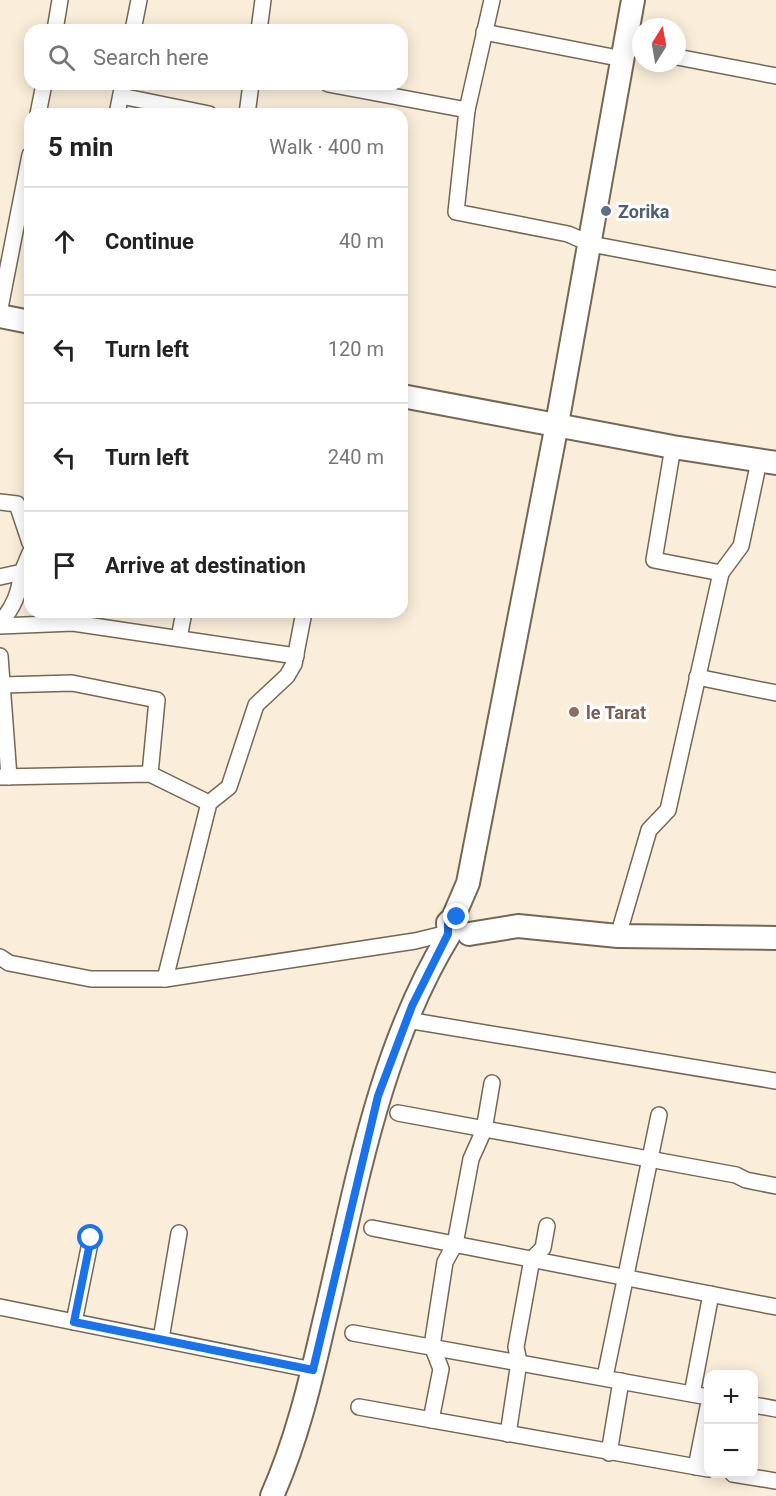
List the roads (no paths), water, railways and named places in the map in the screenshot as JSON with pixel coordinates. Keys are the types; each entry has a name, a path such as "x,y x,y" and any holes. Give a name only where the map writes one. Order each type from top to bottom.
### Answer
{"main road":[{"path":"272,1496 288,1459 313,1370 378,1096 410,1013 458,928 629,52 633,0"},
{"path":"0,316 24,321"},
{"path":"408,397 673,447 767,462"},
{"path":"458,928 532,928 618,936 776,938"}],"street":[{"path":"56,24 60,0"},
{"path":"134,24 139,0"},
{"path":"260,24 263,0"},
{"path":"492,0 467,110 456,212 568,234 591,244 776,279"},
{"path":"484,32 629,52"},
{"path":"686,59 776,76"},
{"path":"39,108 43,90"},
{"path":"118,108 122,90 186,108"},
{"path":"248,108 250,90"},
{"path":"360,90 467,110"},
{"path":"0,308 24,186"},
{"path":"673,447 654,560 721,573"},
{"path":"618,936 649,830 668,810 721,573 741,546 767,462"},
{"path":"0,502 17,504 24,525"},
{"path":"0,625 19,593 24,567"},
{"path":"0,576 22,572"},
{"path":"179,638 183,618"},
{"path":"165,979 209,803 229,787 256,705 287,676 294,664 303,618"},
{"path":"0,625 73,623 296,656"},
{"path":"0,656 5,777 150,774 209,803"},
{"path":"697,677 776,693"},
{"path":"2,685 72,683 157,700 150,774"},
{"path":"0,957 9,963 91,979 165,979 396,943 413,934 458,928"},
{"path":"410,1013 776,1081"},
{"path":"431,1420 441,1369 432,1346 445,1262 455,1244 471,1159 484,1130 492,1083"},
{"path":"398,1113 736,1174 746,1180 776,1186"},
{"path":"605,1377 659,1115"},
{"path":"508,1434 519,1362 516,1347 532,1258 543,1248 548,1226"},
{"path":"372,1228 776,1307"},
{"path":"161,1340 179,1233"},
{"path":"74,1322 91,1238"},
{"path":"692,1394 711,1294"},
{"path":"0,1307 313,1370"},
{"path":"353,1333 704,1396"},
{"path":"609,1453 621,1380"},
{"path":"758,1406 776,1409"},
{"path":"359,1407 702,1468 706,1424"},
{"path":"758,1478 776,1481"}],"place":[{"name":"Zorika","path":"606,211"},
{"name":"le Tarat","path":"574,712"}]}
